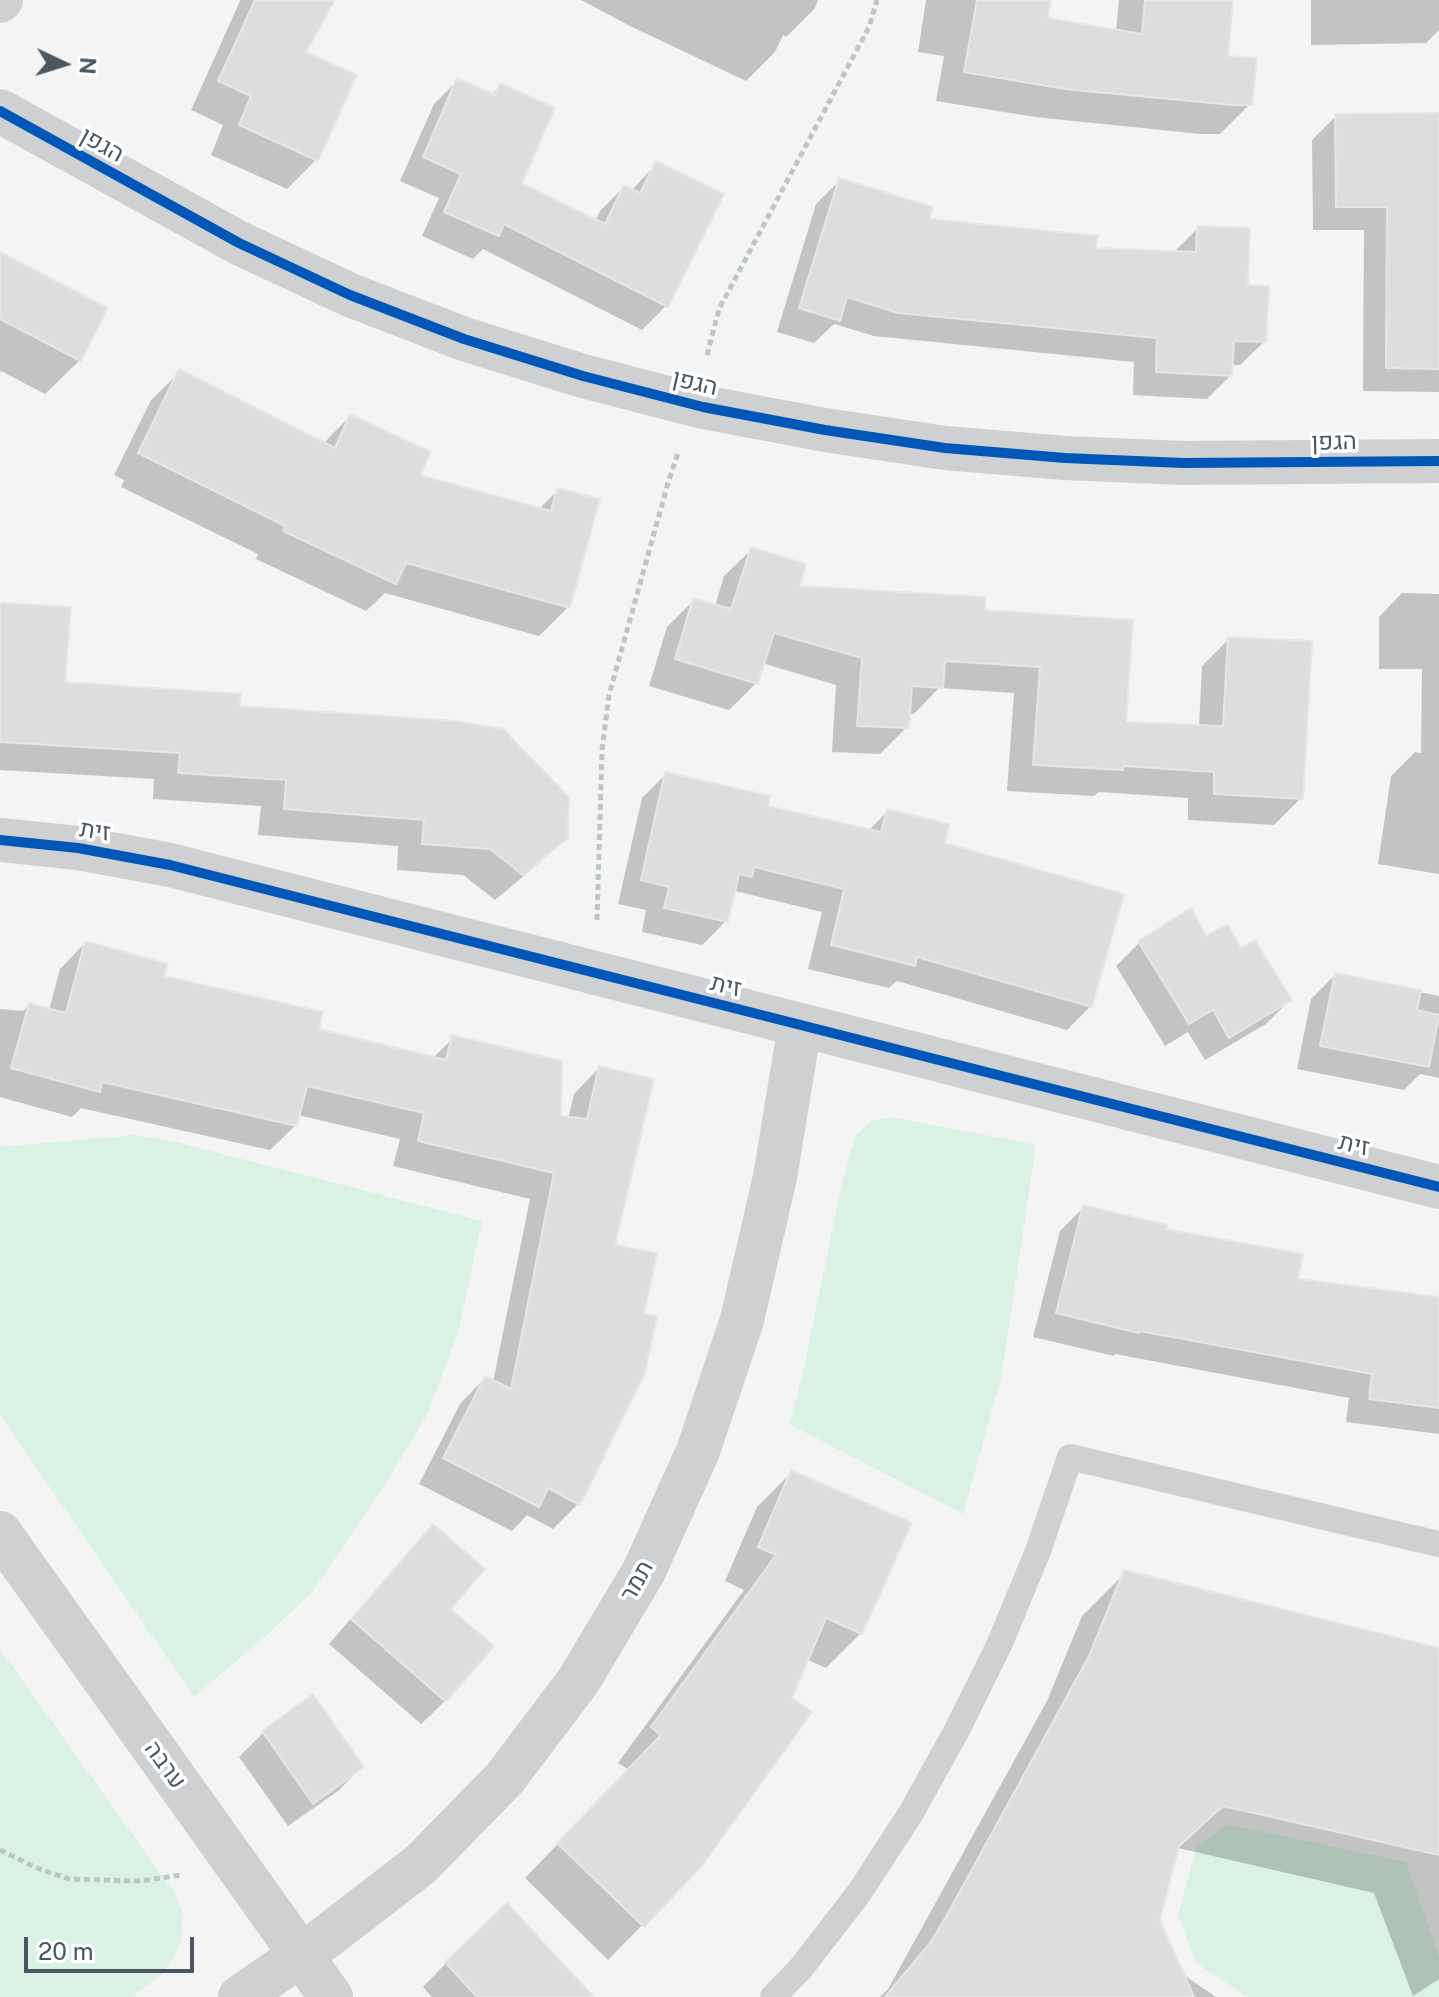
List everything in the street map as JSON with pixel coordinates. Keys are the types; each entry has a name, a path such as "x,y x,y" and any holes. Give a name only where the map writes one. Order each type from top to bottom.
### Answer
{"street":[{"name":"הגפן","path":"0,111 239,243 350,295 464,339 583,376 695,405 840,433 945,448 1065,458 1183,463 1439,461"},
{"name":"זית","path":"0,840 92,850 170,865 1439,1187"},
{"name":"תמר","path":"240,1997 325,1938 421,1864 505,1778 579,1680 644,1571 698,1451 742,1320 775,1177 800,1025"},
{"name":"ערבה","path":"0,1533 331,1997"}],"lane":[{"path":"773,1997 801,1968 859,1893 942,1758 1000,1643 1038,1551 1070,1457 1439,1544"}],"path":[{"path":"596,974 602,750 609,695 668,483 695,405 719,309 869,27 877,0"},
{"path":"0,1850 69,1879 141,1881 237,1866"}],"green space":[{"path":"893,1117 1036,1145 1001,1379 963,1514 789,1424 803,1373 842,1182 856,1135 871,1121"},
{"path":"135,1135 172,1141 482,1221 458,1333 427,1415 383,1488 312,1592 194,1697 0,1415 0,1147"},
{"path":"0,1649 175,1894 182,1912 181,1942 164,1973 131,1997 0,1997"},
{"path":"1227,1824 1406,1862 1439,1957 1439,1997 1248,1997 1196,1963 1178,1915 1196,1848"}],"building":[{"path":"255,0 335,0 306,52 357,75 318,161 239,125 251,96 218,81"},
{"path":"977,0 1051,0 1048,18 1142,34 1145,0 1233,0 1228,56 1257,58 1252,105 1065,89 964,72"},
{"path":"457,78 495,95 500,83 555,108 522,183 605,224 624,185 640,193 656,161 724,194 668,307 504,224 499,236 444,212 461,174 423,157"},
{"path":"1439,113 1439,369 1386,368 1387,207 1336,207 1335,114"},
{"path":"839,178 933,207 930,219 1098,236 1096,248 1196,252 1197,226 1250,228 1248,285 1269,286 1266,342 1234,341 1232,376 1156,372 1157,338 898,313 847,297 840,321 799,308"},
{"path":"0,252 108,308 81,361 0,319"},
{"path":"179,369 335,448 350,414 431,452 420,475 551,511 557,488 600,499 570,608 406,563 396,584 283,531 285,526 138,453"},
{"path":"751,547 806,564 800,586 986,597 985,610 1133,620 1126,722 1223,726 1228,637 1312,641 1303,799 1214,794 1214,772 1123,766 1123,770 1033,765 1040,667 945,661 943,688 912,686 909,728 857,726 862,658 774,633 758,684 675,659 693,598 731,609"},
{"path":"0,603 71,607 65,682 241,694 240,706 456,721 503,729 569,797 568,838 523,875 490,849 422,844 424,820 284,809 286,780 178,773 180,753 0,742"},
{"path":"665,772 770,796 768,806 881,832 887,809 949,824 945,843 1124,894 1092,1007 917,957 915,966 831,945 844,889 754,867 752,877 739,874 728,922 664,908 669,887 641,880"},
{"path":"1191,908 1206,936 1227,924 1241,948 1255,940 1292,1000 1229,1038 1213,1010 1189,1024 1138,941"},
{"path":"85,941 168,964 164,976 323,1012 319,1029 446,1060 452,1035 562,1061 561,1116 587,1119 599,1066 654,1079 615,1245 657,1253 644,1314 657,1316 645,1373 580,1505 548,1488 539,1507 443,1458 485,1376 511,1389 554,1173 418,1141 424,1113 307,1086 297,1126 102,1082 100,1092 11,1068 29,1003 66,1013"},
{"path":"1335,973 1421,990 1417,1010 1439,1015 1429,1067 1320,1046"},
{"path":"1083,1205 1167,1225 1165,1229 1303,1254 1298,1279 1439,1297 1439,1408 1369,1399 1372,1374 1139,1333 1056,1313"},
{"path":"791,1470 912,1523 862,1634 826,1618 792,1698 812,1712 701,1867 644,1927 557,1843 661,1735 651,1727 776,1555 758,1547"},
{"path":"433,1524 485,1569 451,1609 494,1646 446,1702 351,1619"},
{"path":"1124,1570 1439,1648 1439,1855 1223,1806 1179,1846 1160,1920 1194,1997 885,1997 930,1943 947,1915 1089,1656"},
{"path":"313,1694 364,1767 313,1804 262,1731"},
{"path":"507,1903 594,1997 477,1997 445,1962"}],"cycle path":[{"path":"0,111 239,243 350,295 464,339 583,376 703,407 945,448 1065,458 1183,463 1439,461"},
{"path":"0,840 78,848 170,865 1439,1187"}]}
